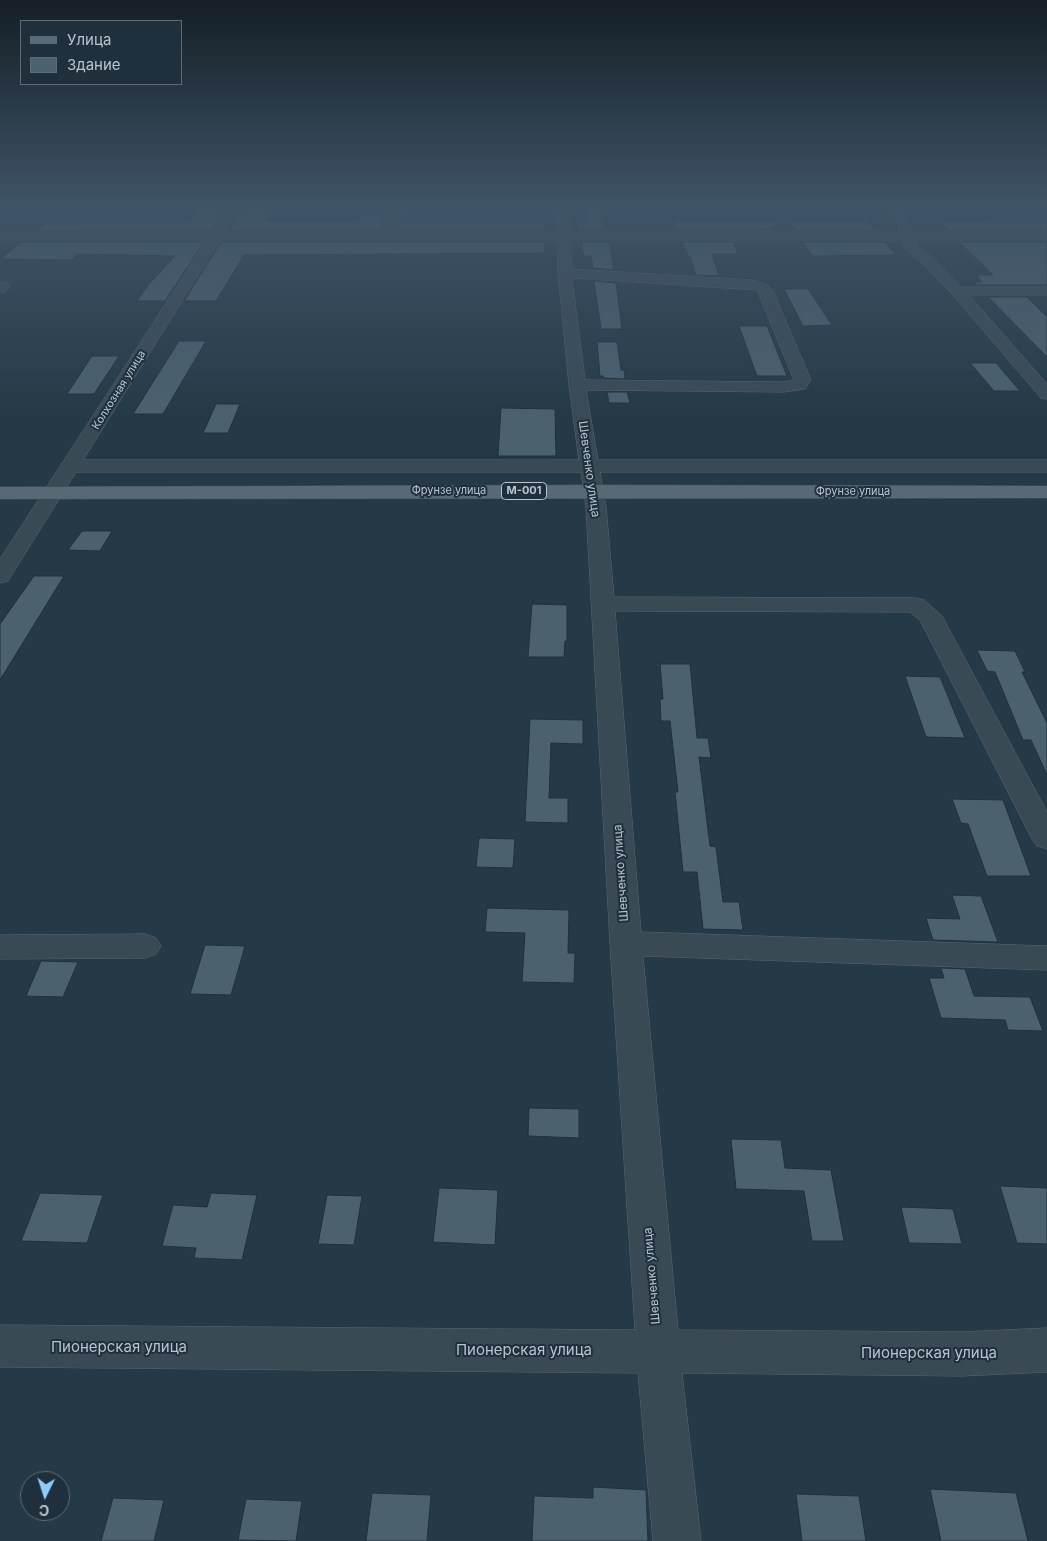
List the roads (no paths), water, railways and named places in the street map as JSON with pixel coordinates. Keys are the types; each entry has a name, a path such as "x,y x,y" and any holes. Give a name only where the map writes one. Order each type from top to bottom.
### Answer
{"main road":[{"name":"Фрунзе улица","path":"0,508 50,500 593,488 1047,492"},
{"name":"Фрунзе улица","path":"593,488 1047,509"},
{"name":"Фрунзе улица","path":"0,493 50,500"}],"street":[{"name":"Колхозная улица","path":"0,576 190,277"},
{"name":"Шевченко улица","path":"565,277 577,385 593,488 604,604 626,943 658,1352 677,1541"},
{"path":"577,385 784,387 799,385 804,380 766,291 762,287 751,284 631,277"},
{"path":"943,277 1047,394"},
{"path":"957,291 1047,291"},
{"path":"71,466 593,488 1047,466"},
{"path":"604,604 916,605 930,616 1047,839"},
{"path":"626,943 1047,958"},
{"path":"0,947 145,946"},
{"name":"Пионерская улица","path":"0,1346 962,1354 1047,1350"}]}
